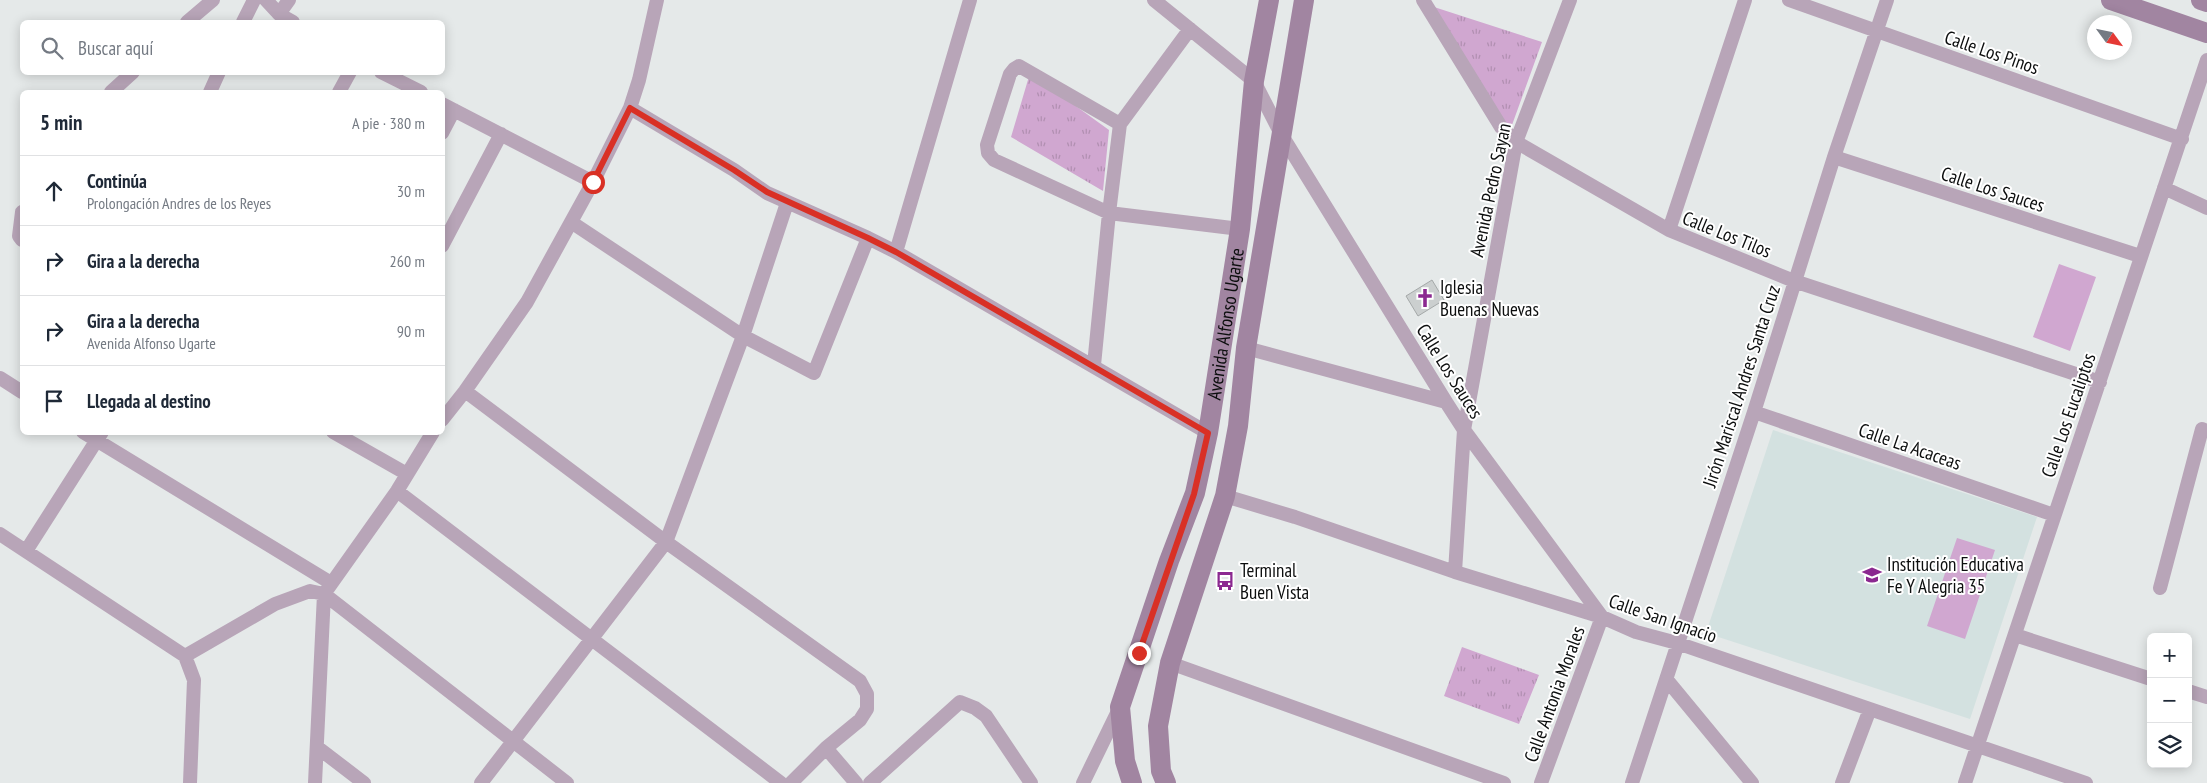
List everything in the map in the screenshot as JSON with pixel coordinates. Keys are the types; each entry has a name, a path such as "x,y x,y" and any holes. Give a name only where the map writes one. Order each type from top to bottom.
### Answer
{"main road":[{"name":"Avenida Alfonso Ugarte","path":"1132,783 1125,761 1120,707 1169,561 1194,494 1208,433 1240,229 1254,82 1269,0"},
{"name":"Avenida Alfonso Ugarte","path":"1166,783 1161,772 1158,726 1170,663 1226,496 1238,426 1246,348 1304,0"},
{"path":"2112,0 2207,33"},
{"path":"2201,0 2207,2"}],"street":[{"path":"189,20 213,0"},
{"path":"244,20 254,0"},
{"path":"266,0 279,14 290,20"},
{"path":"279,14 289,0"},
{"path":"445,416 465,391 527,302 593,182 630,108 639,80 657,0"},
{"path":"896,252 970,0"},
{"path":"1154,0 1254,82"},
{"name":"Calle Los Tilos","path":"1423,0 1501,126 1516,142 1669,230 1794,281 2100,382"},
{"name":"Avenida Pedro Sayan","path":"1455,572 1464,430 1516,142 1570,0"},
{"path":"1669,230 1744,0"},
{"name":"Calle Los Pinos","path":"1790,0 2182,139"},
{"name":"Jirón Mariscal Andres Santa Cruz","path":"1632,783 1754,412 1834,157 1887,0"},
{"path":"1094,366 1120,124 1190,29"},
{"name":"Calle Los Eucaliptos","path":"1965,783 2207,60"},
{"path":"1120,124 1019,66 1014,68 1010,74 987,146 988,153 994,160 1109,213 1240,229"},
{"path":"117,90 130,75"},
{"path":"211,90 218,75"},
{"path":"341,90 348,75"},
{"path":"388,75 417,90"},
{"name":"Calle Los Sauces","path":"1254,82 1281,134 1464,430 1602,617"},
{"path":"445,120 448,107 593,182"},
{"path":"630,108 787,203 896,252 1208,433"},
{"path":"445,240 501,134"},
{"name":"Calle Los Sauces","path":"1834,157 2140,256"},
{"path":"2164,188 2207,208"},
{"path":"481,783 591,637 666,542 743,336 787,203"},
{"path":"571,222 743,336 814,373 868,238"},
{"path":"1246,348 1446,402"},
{"path":"0,378 20,391"},
{"path":"465,391 666,542 860,681 867,694 867,709 860,720 826,748 791,783"},
{"name":"Calle La Acaceas","path":"1754,412 2054,515"},
{"path":"2160,588 2205,430"},
{"path":"338,435 407,474"},
{"path":"315,783 328,589 397,491 431,435"},
{"path":"26,551 100,437 328,589 567,783"},
{"path":"397,491 781,783"},
{"name":"Calle San Ignacio","path":"1226,496 1295,517 1455,572 1602,617 1636,632 1677,643 2086,783"},
{"path":"0,534 185,656 194,680 190,783"},
{"path":"185,656 275,604 310,591 328,589"},
{"name":"Calle Antonia Morales","path":"1541,783 1602,617"},
{"path":"2015,635 2148,678"},
{"path":"1170,663 1504,783"},
{"path":"1667,680 1752,783"},
{"path":"2192,692 2207,698"},
{"path":"870,783 960,702 975,708 986,716 1031,783"},
{"path":"1083,783 1120,707"},
{"path":"1842,783 1870,709"},
{"path":"317,747 364,783"},
{"path":"826,748 856,783"}],"shaded area":[{"name":"Institución Educativa Fe Y Alegria 35","path":"1773,430 2037,517 1970,719 1706,633"}],"green space":[{"path":"1434,7 1542,42 1512,125 1506,123"},
{"path":"1030,73 1109,130 1103,191 1011,137"},
{"path":"2059,264 2096,277 2070,351 2033,337"},
{"path":"1957,538 1995,550 1965,639 1927,626"},
{"path":"1462,647 1539,675 1519,724 1444,696"}],"building":[{"name":"Iglesia Buenas Nuevas","path":"1432,280 1444,300 1418,316 1406,296"}],"place":[{"name":"Iglesia Buenas Nuevas","path":"1425,298"},
{"name":"Institución Educativa Fe Y Alegria 35","path":"1872,575"},
{"name":"Terminal Buen Vista","path":"1225,581"}],"route":[{"path":"593,182 630,108 734,170 767,192 787,203 896,252 1208,433 1194,494 1169,561 1139,653"}]}
